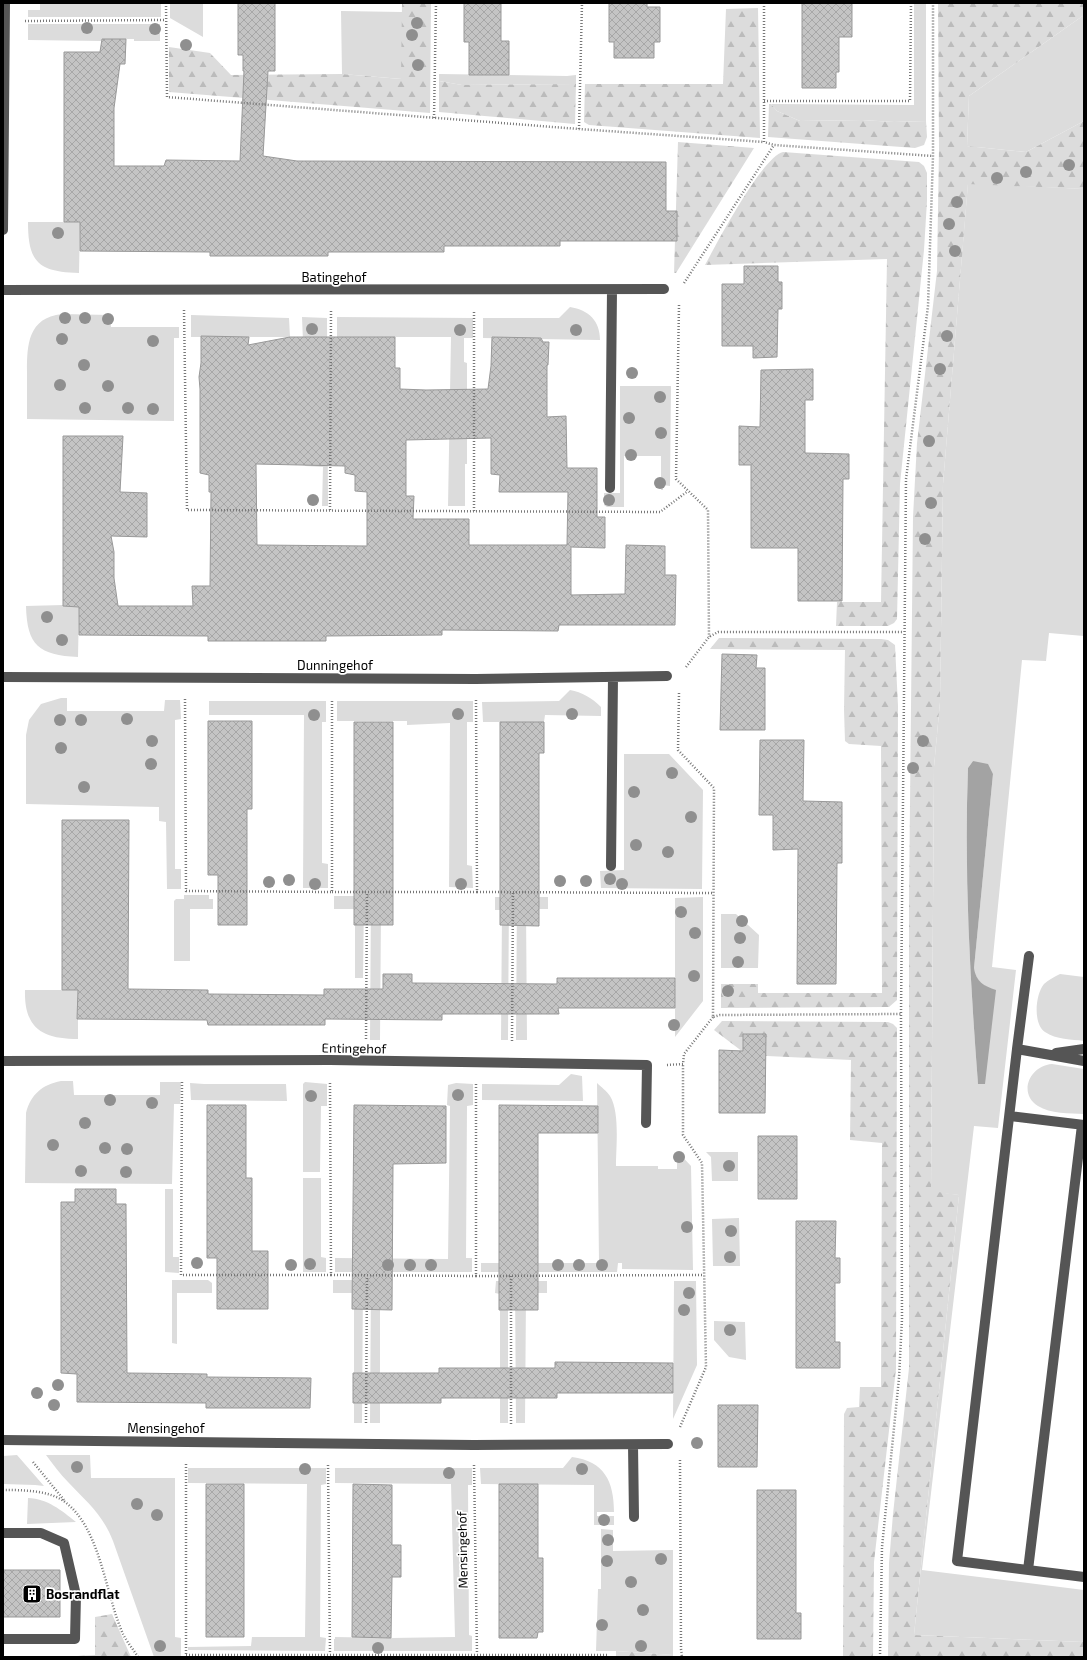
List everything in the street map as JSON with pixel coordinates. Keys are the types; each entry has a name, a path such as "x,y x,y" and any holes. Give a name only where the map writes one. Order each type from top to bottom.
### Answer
{"street":[{"path":"3,230 5,3"},
{"name":"Batingehof","path":"3,290 664,289"},
{"path":"610,488 612,290"},
{"path":"611,866 614,676"},
{"name":"Dunningehof","path":"3,677 476,679 667,676"},
{"path":"1029,956 957,1561 1084,1577"},
{"path":"1017,1049 1084,1061"},
{"path":"1048,1054 1084,1049"},
{"name":"Entingehof","path":"3,1061 330,1060 646,1065"},
{"path":"646,1065 646,1123"},
{"path":"1010,1116 1083,1125 1028,1570"},
{"name":"Mensingehof","path":"3,1440 474,1445 668,1444"},
{"path":"633,1445 634,1518"},
{"path":"3,1533 41,1533 64,1543 76,1595 75,1639 3,1639"}],"path":[{"path":"166,3 167,97 579,130 764,142 774,145 933,156"},
{"path":"434,118 436,3"},
{"path":"579,130 582,3"},
{"path":"764,3 764,142"},
{"path":"764,101 910,101 911,3"},
{"path":"880,1657 882,1547 899,1378 902,1319 901,1014 903,632 906,479 928,306 933,156 933,3"},
{"path":"4,22 166,20"},
{"path":"683,285 774,145"},
{"path":"184,290 187,510 660,512 688,490"},
{"path":"330,510 331,290"},
{"path":"474,290 474,511"},
{"path":"679,298 676,478 708,510 709,637"},
{"path":"713,1017 714,788 678,750 679,676 709,637 718,632 903,632"},
{"path":"667,676 679,676"},
{"path":"186,677 186,891 713,893"},
{"path":"332,678 332,892"},
{"path":"476,679 477,892"},
{"path":"366,1061 367,892"},
{"path":"512,1063 513,892"},
{"path":"680,1429 706,1367 702,1164 683,1135 684,1054 713,1017 720,1015 901,1014"},
{"path":"330,1060 331,1275"},
{"path":"182,1061 181,1275 703,1275"},
{"path":"476,1062 476,1276"},
{"path":"646,1065 683,1064"},
{"path":"367,1276 367,1443"},
{"path":"511,1276 511,1445"},
{"path":"19,1440 30,1458 64,1501 81,1518 92,1539 123,1634 138,1657"},
{"path":"186,1441 186,1656 330,1654 607,1655"},
{"path":"328,1443 330,1654"},
{"name":"Mensingehof","path":"474,1445 477,1654"},
{"path":"680,1460 680,1649 682,1657"},
{"path":"3,1490 28,1490 47,1494 64,1501"}],"green space":[{"path":"40,3 161,3 161,17 28,17 28,10 40,10"},
{"path":"170,3 203,3 203,37 170,18"},
{"path":"402,3 431,3 430,113 169,92 169,47 210,53 231,75 342,74 401,79"},
{"path":"914,3 926,3 926,121 800,121 777,111 771,104 914,105"},
{"path":"938,3 1084,3 1084,15 969,96 967,146 1026,152 1084,121 1084,189 968,184 943,484 940,702 934,767 931,1191 959,1195 914,1635 1084,1642 1084,1657 888,1657 889,1563 909,1368 909,900 913,517 917,443 937,271 939,149"},
{"path":"758,8 760,138 589,125 584,122 585,84 723,84 726,9"},
{"path":"341,11 402,12 402,79 342,74"},
{"path":"1084,15 1084,121 1026,152 967,146 969,96"},
{"path":"28,24 160,24 160,41 134,41 134,39 102,39 101,41 28,40"},
{"path":"439,74 576,75 576,84 462,85 439,81"},
{"path":"439,81 462,85 576,84 575,124 439,112"},
{"path":"769,104 771,104 777,111 800,121 926,121 927,137 924,145 915,148 768,137"},
{"path":"678,142 754,148 676,273 674,273"},
{"path":"783,152 919,162 924,166 927,173 924,250 900,484 897,619 894,623 888,626 836,626 837,602 881,602 887,259 705,265 729,221 752,184 774,157"},
{"path":"968,183 1084,189 1084,636 1049,633 1046,661 1022,660 992,967 1016,970 998,1128 974,1126 922,1570 1084,1590 1084,1642 914,1635 959,1195 931,1192 934,767 940,702 943,484","holes":["973,761 993,774 974,968 978,979 987,987 984,1084 978,1084 968,926 968,768"]},
{"path":"28,222 80,222 79,273 54,270 45,267 38,262 30,247"},
{"path":"570,307 583,311 596,322 600,340 483,338 483,318 559,318"},
{"path":"62,314 110,315 111,327 179,327 179,338 174,338 174,421 27,419 27,355 31,336 41,321"},
{"path":"191,315 289,318 290,337 191,337"},
{"path":"302,317 327,318 328,506 322,506 323,467 305,466 306,415"},
{"path":"337,317 473,318 473,338 464,338 464,362 467,363 467,464 465,464 465,506 448,506 451,337 337,337"},
{"path":"620,386 671,386 670,486 663,485 663,490 661,490 661,456 624,456 624,507 607,507 604,505 604,493 620,493"},
{"path":"63,605 79,607 78,657 54,654 45,651 38,646 29,631 26,606"},
{"path":"719,638 881,639 888,640 895,645 898,706 897,1000 889,1007 721,1008 721,984 758,984 758,993 882,993 881,746 849,744 845,741 845,650 710,649"},
{"path":"570,690 583,694 598,704 601,707 601,716 545,715 544,722 483,722 482,702 559,701"},
{"path":"61,698 67,698 67,711 164,711 165,700 180,700 181,719 175,720 175,869 181,869 181,889 167,889 166,822 159,821 159,807 26,804 26,735 29,720 41,704"},
{"path":"209,701 326,701 326,722 322,722 322,863 328,864 328,888 303,888 304,715 209,715"},
{"path":"337,701 473,701 473,722 467,722 467,865 472,866 473,888 449,887 450,723 407,725 407,721 337,721"},
{"path":"624,754 669,754 703,790 702,889 601,888 600,871 624,870"},
{"path":"184,895 209,895 209,899 213,899 213,909 190,909 190,961 174,961 174,901 176,899 184,899"},
{"path":"334,896 364,896 363,978 355,978 355,909 334,909"},
{"path":"371,896 381,910 380,1040 370,1040"},
{"path":"495,897 509,897 508,1040 501,1040 502,910 495,910"},
{"path":"517,897 548,897 548,909 526,909 527,1040 516,1040"},
{"path":"703,897 703,1001 675,1037 675,898"},
{"path":"721,914 736,914 759,935 758,968 721,968"},
{"path":"1060,974 1084,977 1084,1041 1064,1039 1049,1035 1041,1028 1039,1023 1037,1016 1037,1002 1041,989 1047,981"},
{"path":"25,990 78,990 78,1039 54,1037 45,1034 38,1029 28,1014"},
{"path":"722,1021 888,1022 897,1028 896,1369 874,1562 873,1657 843,1657 844,1414 847,1408 859,1407 860,1387 881,1387 882,1143 850,1140 851,1060 747,1055 714,1030"},
{"path":"1052,1064 1084,1069 1084,1114 1060,1113 1043,1109 1032,1101 1028,1088 1032,1075 1044,1066"},
{"path":"571,1074 582,1076 583,1101 482,1100 482,1084 559,1085"},
{"path":"61,1081 73,1081 74,1095 160,1095 160,1082 181,1082 180,1104 174,1104 172,1184 25,1183 26,1113 28,1106 38,1091 48,1085"},
{"path":"305,1082 327,1084 327,1106 321,1106 320,1172 303,1172 303,1084"},
{"path":"190,1083 286,1084 287,1101 191,1100"},
{"path":"456,1083 473,1084 473,1105 467,1106 466,1258 472,1258 472,1272 335,1272 335,1258 448,1259 450,1106 447,1105 448,1085"},
{"path":"597,1083 610,1096 615,1111 617,1130 616,1166 658,1166 658,1169 677,1169 677,1151 691,1166 693,1270 622,1269 622,1263 618,1263 617,1272 481,1272 481,1263 599,1263"},
{"path":"706,1152 738,1152 738,1181 712,1181 711,1157"},
{"path":"303,1178 321,1178 321,1257 326,1258 326,1272 303,1272"},
{"path":"165,1189 173,1189 173,1257 179,1257 179,1273 165,1272"},
{"path":"739,1218 740,1266 713,1266 712,1219"},
{"path":"172,1280 208,1280 212,1283 212,1293 177,1293 177,1344 172,1343"},
{"path":"333,1280 363,1280 362,1423 354,1423 354,1293 333,1293"},
{"path":"371,1280 380,1294 380,1423 370,1423"},
{"path":"496,1281 508,1281 508,1423 500,1423 500,1294 495,1293"},
{"path":"515,1281 547,1281 547,1293 526,1293 525,1423 516,1423"},
{"path":"674,1281 696,1281 697,1365 673,1419"},
{"path":"714,1321 745,1322 746,1360 729,1357 714,1340"},
{"path":"17,1455 44,1486 3,1484 3,1456"},
{"path":"46,1455 90,1455 91,1478 175,1478 175,1637 181,1638 181,1657 154,1657 109,1532 94,1509 62,1476"},
{"path":"572,1457 583,1459 592,1463 605,1474 612,1491 614,1512 597,1512 597,1516 614,1516 614,1525 594,1525 594,1485 481,1484 480,1468 563,1468"},
{"path":"188,1468 326,1468 326,1484 321,1485 320,1637 326,1638 325,1651 188,1650 188,1647 251,1646 252,1637 305,1637 307,1484 188,1483"},
{"path":"335,1468 472,1468 472,1485 468,1485 469,1635 472,1636 472,1651 334,1651 335,1637 455,1637 451,1484 335,1483"},
{"path":"28,1498 42,1500 48,1503 59,1509 76,1522 27,1524"},
{"path":"601,1529 613,1530 613,1551 673,1550 673,1655 596,1651 598,1589 601,1589"},
{"path":"112,1614 131,1657 59,1657 95,1655 95,1617"},
{"path":"616,1651 673,1655 673,1657 616,1657"}],"shaded area":[{"path":"973,761 988,764 993,774 974,968 975,973 981,983 996,990 985,1084 978,1084 968,926 968,768"}],"building":[{"path":"238,3 275,3 275,71 268,71 263,156 297,161 666,162 666,211 677,211 677,241 560,241 560,246 444,246 444,252 328,252 328,256 210,256 210,252 80,251 80,222 64,222 64,52 100,52 102,39 126,39 125,64 120,64 114,108 114,166 164,166 166,160 240,161 244,71 243,55 238,55"},
{"path":"464,3 501,3 501,41 509,41 509,75 469,75 469,42 464,42"},
{"path":"609,3 647,3 647,7 660,7 660,42 654,42 654,58 614,58 614,42 609,42"},
{"path":"802,3 852,3 852,37 839,37 839,72 836,72 836,88 802,88"},
{"path":"744,266 778,266 778,282 782,282 782,309 778,309 777,357 753,358 753,346 722,346 722,284 744,284"},
{"path":"201,336 249,337 248,345 290,337 395,337 395,368 400,368 400,389 488,389 491,366 492,337 541,338 543,342 549,342 547,365 547,417 566,416 567,468 597,468 597,517 605,517 605,548 571,547 571,595 625,594 626,545 665,546 665,575 676,575 675,625 559,625 558,631 442,630 442,635 326,636 326,641 208,641 208,636 79,635 79,607 63,606 63,436 123,436 120,492 147,493 147,537 111,536 114,552 114,578 118,606 193,606 192,586 210,586 211,492 209,492 209,475 200,473 199,377 201,363","holes":["491,438 491,474 500,475 499,492 568,492 567,545 469,545 469,519 413,519 414,496 406,496 406,440","256,464 345,466 345,473 355,475 355,491 367,492 367,546 257,545"]},
{"path":"813,369 813,400 805,400 805,453 849,454 849,479 843,479 842,601 798,601 798,548 751,548 751,465 739,465 739,426 760,427 761,370"},
{"path":"722,654 757,655 756,668 765,668 765,730 720,730"},
{"path":"208,721 252,721 252,809 247,809 247,925 218,925 218,875 208,875"},
{"path":"354,722 393,722 393,925 354,925"},
{"path":"500,722 544,722 544,753 539,753 539,926 500,925"},
{"path":"760,740 804,740 803,801 842,802 842,863 837,863 836,984 797,984 798,849 773,850 773,815 759,815"},
{"path":"62,820 129,820 128,989 208,990 208,994 324,995 324,989 383,989 383,974 412,974 412,983 557,984 557,978 675,978 675,1008 558,1008 559,1014 442,1014 442,1020 325,1019 325,1025 208,1025 207,1020 77,1019 78,990 62,990"},
{"path":"743,1034 766,1034 765,1113 719,1113 719,1050 743,1051"},
{"path":"207,1105 246,1105 246,1178 252,1178 252,1251 268,1251 268,1309 217,1309 217,1258 207,1258"},
{"path":"354,1105 446,1106 446,1163 393,1164 392,1310 352,1309"},
{"path":"499,1105 598,1106 598,1133 538,1133 538,1310 499,1310"},
{"path":"758,1136 797,1136 797,1199 758,1199"},
{"path":"75,1189 116,1189 116,1204 126,1204 127,1373 207,1374 207,1377 311,1378 310,1408 206,1408 206,1403 77,1402 77,1374 61,1373 61,1202 75,1202"},
{"path":"796,1221 836,1221 835,1258 840,1258 840,1283 835,1283 835,1342 840,1342 840,1368 796,1368"},
{"path":"555,1362 673,1363 673,1393 557,1393 557,1398 441,1398 441,1403 353,1403 353,1373 439,1373 439,1368 555,1368"},
{"path":"718,1405 758,1405 757,1467 718,1467"},
{"path":"206,1484 244,1484 244,1637 206,1637"},
{"path":"353,1484 392,1485 392,1545 401,1545 401,1577 392,1577 391,1638 352,1637"},
{"path":"499,1484 538,1484 538,1558 543,1558 543,1632 538,1632 537,1638 499,1638"},
{"path":"757,1490 796,1490 796,1613 801,1613 801,1639 757,1639"},
{"name":"Bosrandflat","path":"3,1570 60,1570 60,1617 3,1617"}],"place":[{"name":"Bosrandflat","path":"32,1594"}]}
